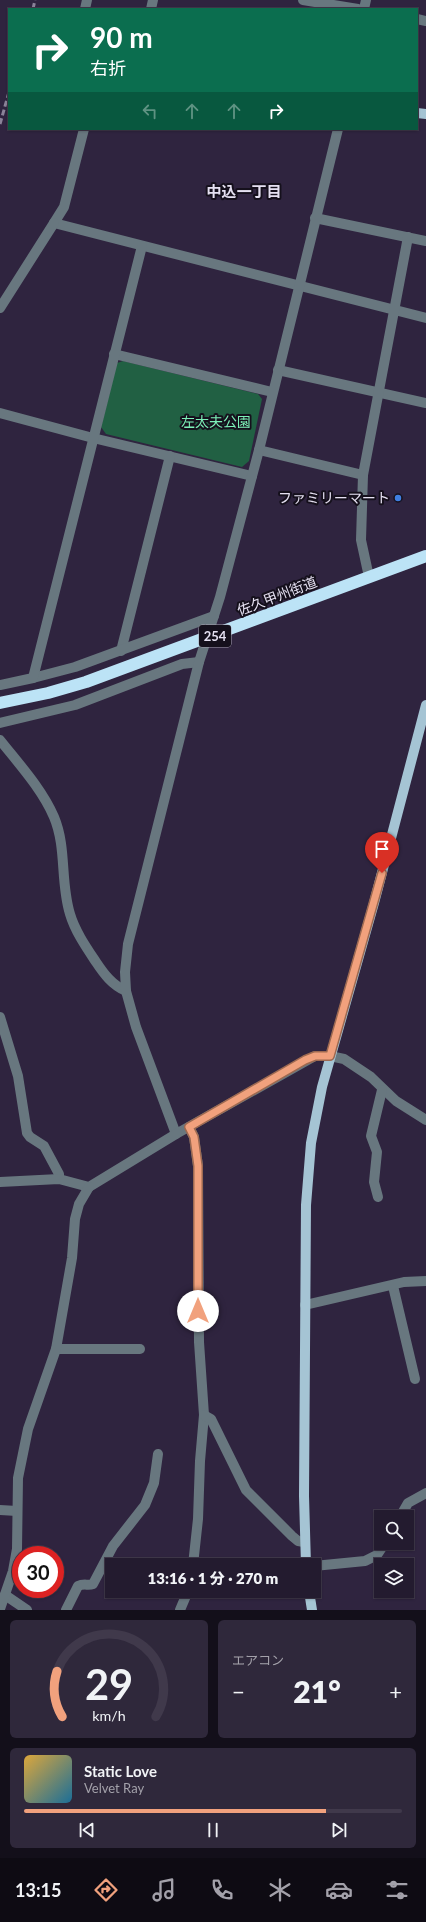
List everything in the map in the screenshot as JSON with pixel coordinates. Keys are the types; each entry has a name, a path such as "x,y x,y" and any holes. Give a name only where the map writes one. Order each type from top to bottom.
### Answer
{"highway":[{"name":"佐久甲州街道","path":"0,703 48,693 86,682 206,639 426,556"}],"main road":[{"path":"305,1558 304,1542 305,1305 306,1205 309,1164 322,1087 370,918 426,705"},
{"path":"310,1598 312,1610"}],"street":[{"path":"303,0 352,8"},
{"path":"0,308 64,207 84,130"},
{"path":"176,1134 136,1027 126,991 125,972 128,944 199,662 214,616 259,450 298,285 338,130"},
{"path":"315,218 426,241"},
{"path":"54,223 426,318"},
{"path":"368,577 361,540 363,475 408,237"},
{"path":"33,678 142,246"},
{"path":"114,354 272,392"},
{"path":"278,370 426,403"},
{"path":"0,413 93,438 252,476"},
{"path":"259,450 363,475"},
{"path":"121,651 170,456"},
{"path":"0,684 33,678 74,667 214,616"},
{"path":"0,723 75,705 182,664 199,662"},
{"path":"0,740 28,776 54,816 60,834 70,914 79,936 107,978 118,987 126,991"},
{"path":"0,1016 18,1076 27,1133 30,1137 44,1146 59,1174 59,1179"},
{"path":"0,1609 13,1572 16,1549 18,1478 28,1429 56,1349 72,1258 75,1219 79,1204 89,1187 176,1134 305,1060 315,1056 330,1056 344,1059 371,1077 382,1090 396,1101 426,1120"},
{"path":"378,1197 374,1182 377,1152 371,1136 382,1090"},
{"path":"189,1127 194,1137 198,1166 198,1342 204,1415 200,1460 198,1519 194,1558"},
{"path":"0,1182 59,1179 89,1187"},
{"path":"305,1305 393,1286 404,1282 426,1280"},
{"path":"393,1286 415,1379"},
{"path":"56,1349 140,1349"},
{"path":"204,1415 211,1419 246,1490 292,1536 304,1542"},
{"path":"66,1610 78,1586 82,1584 93,1584 114,1546 145,1505 154,1483 158,1454"},
{"path":"404,1510 408,1504 426,1493"},
{"path":"0,1510 16,1511"},
{"path":"321,1565 365,1561 377,1555 380,1550"},
{"path":"5,1596 27,1610"},
{"path":"180,1610 185,1598"}],"green space":[{"name":"左太夫公園","path":"123,361 258,394 262,399 249,461 242,467 106,434 101,427 117,363"}],"railway":[{"path":"33,8 35,0"},
{"path":"0,124 8,96"}],"place":[{"name":"ファミリーマート","path":"398,498"}],"district":[{"name":"中込一丁目","path":"244,192"}],"route":[{"path":"198,1311 198,1166 194,1137 189,1127 305,1060 315,1056 330,1056 382,873"}]}
